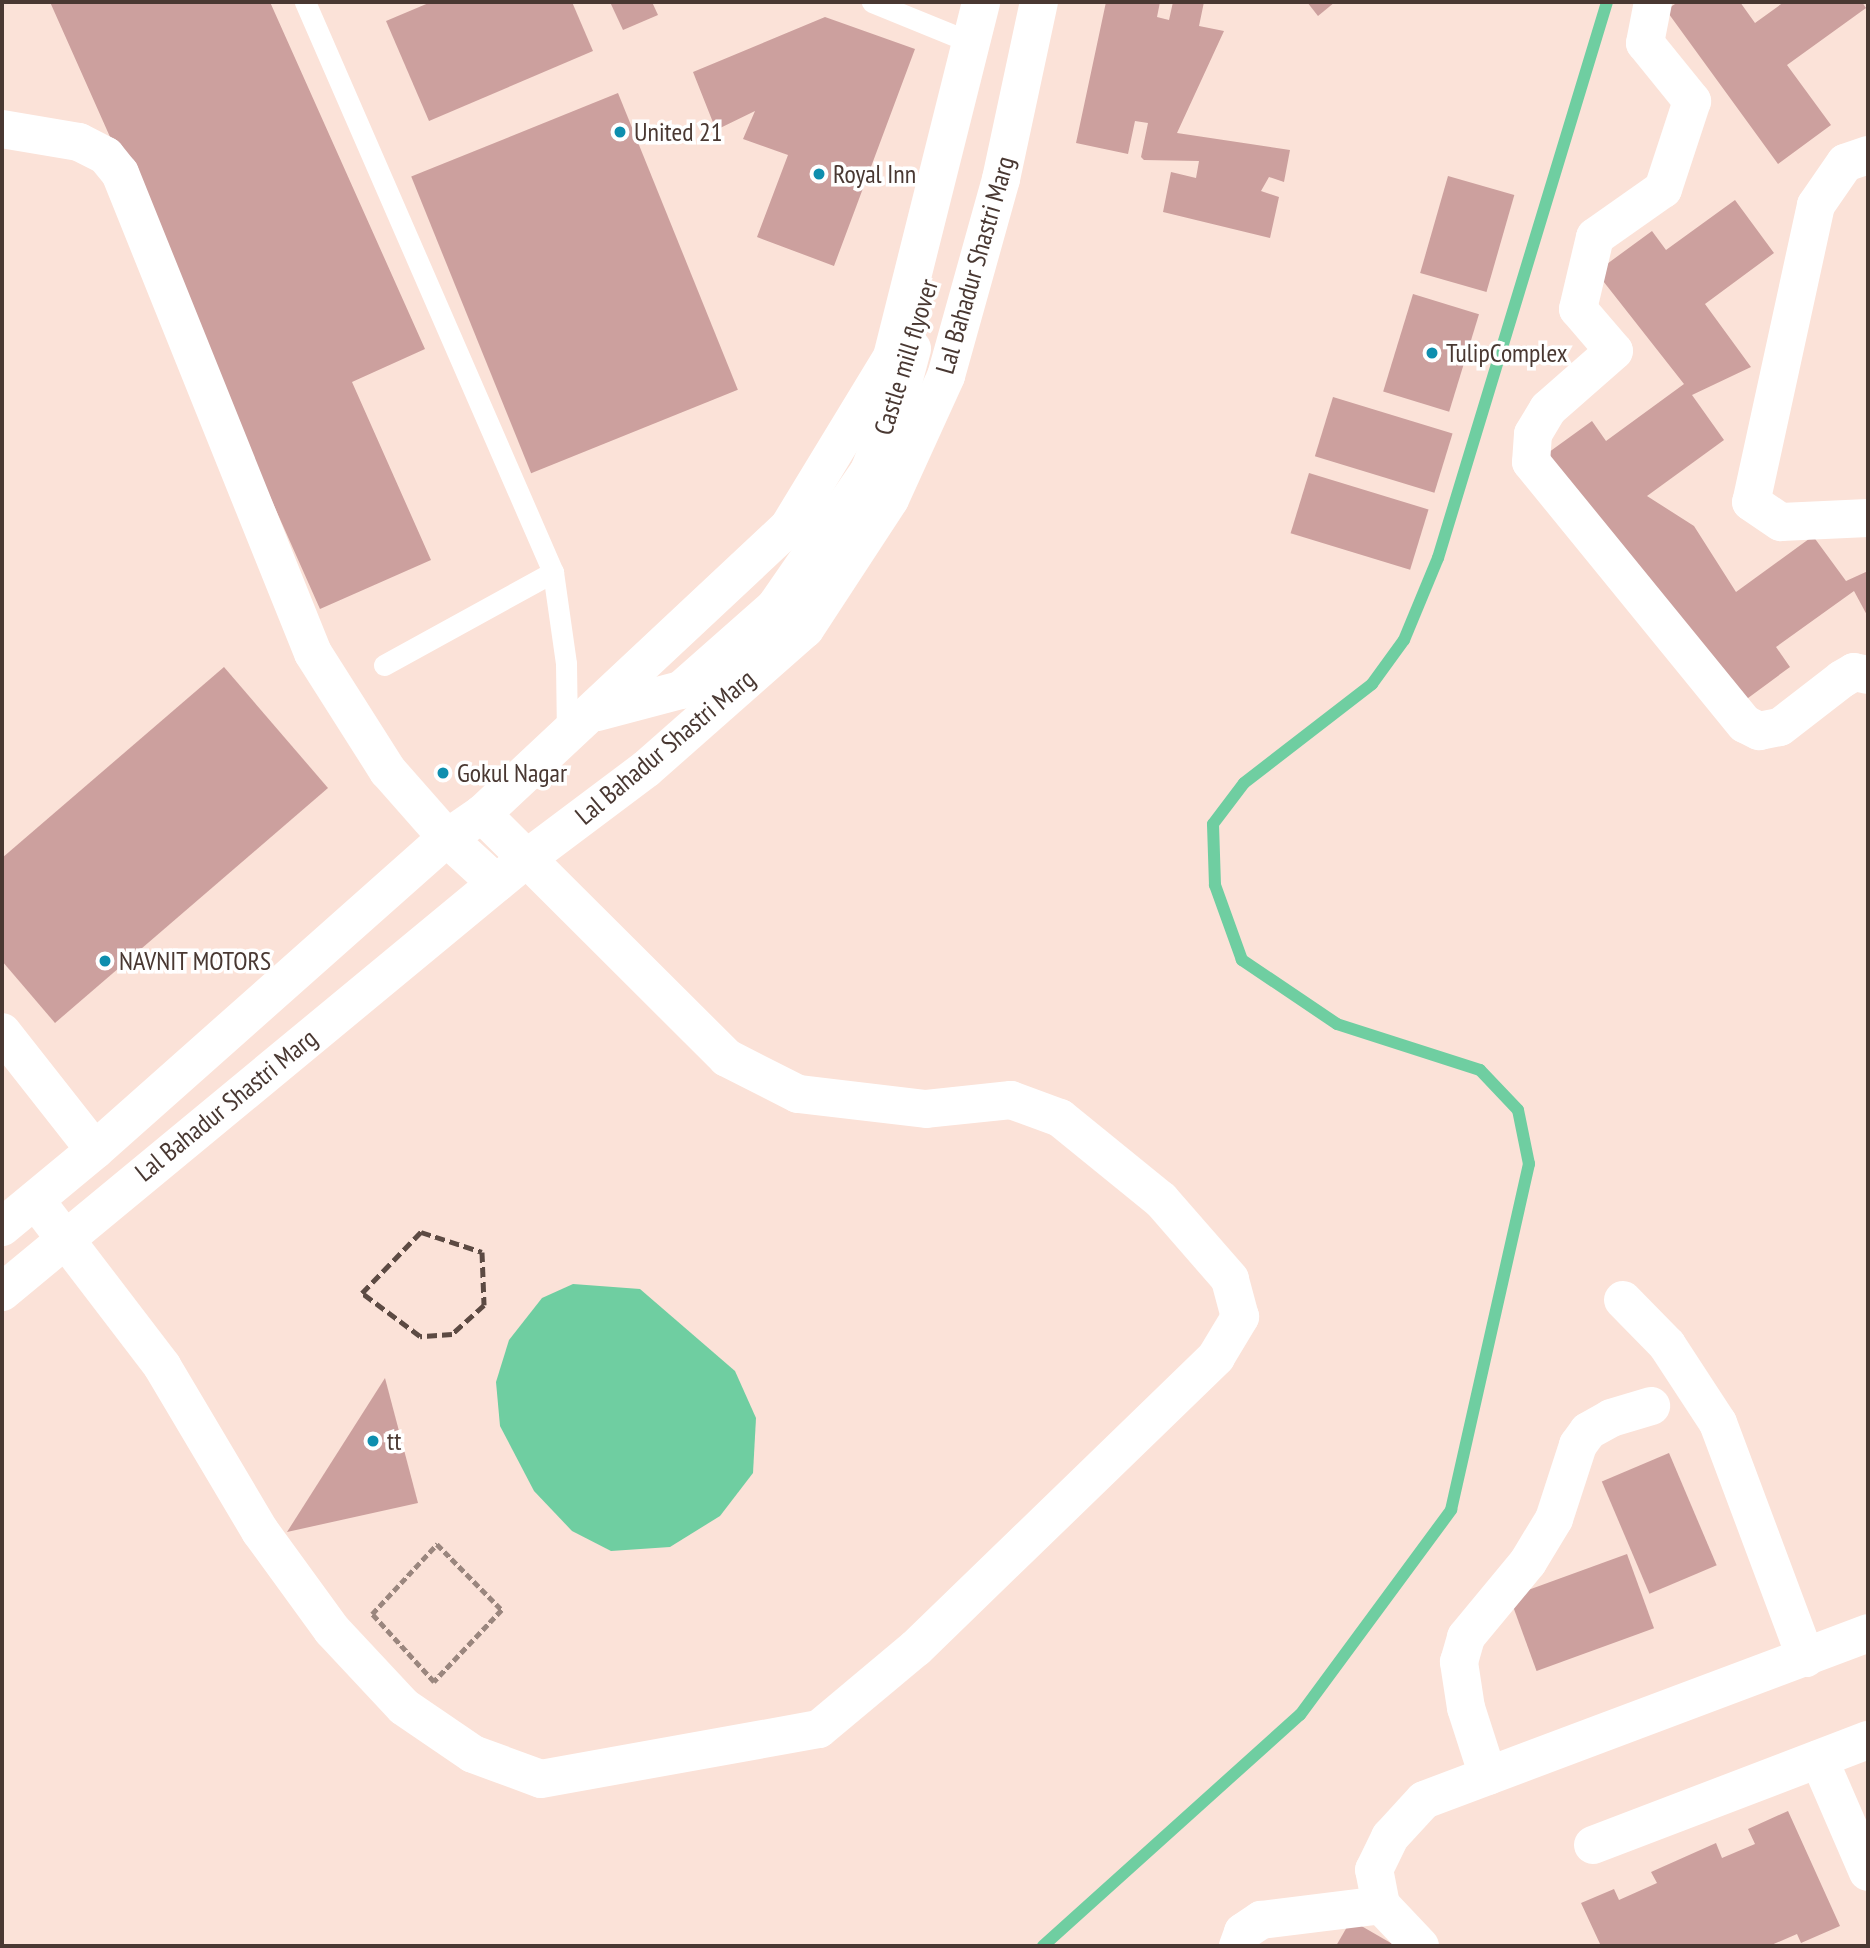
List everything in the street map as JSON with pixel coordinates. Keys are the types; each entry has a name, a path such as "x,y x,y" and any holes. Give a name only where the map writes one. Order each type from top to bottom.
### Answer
{"street":[{"name":"Lal Bahadur Shastri Marg","path":"2,1227 95,1150 447,838 482,814 788,528 892,357 981,2"},
{"name":"Castle mill flyover","path":"689,683 775,607 869,471 900,394 1002,2"},
{"name":"Lal Bahadur Shastri Marg","path":"2,1292 496,883 646,769 805,629 890,499 946,376 1001,179 1039,2"},
{"path":"1653,2 1645,43 1692,101 1663,189 1595,237 1578,309 1614,351 1548,409 1533,433 1531,462 1745,724 1759,731 1780,727 1842,679 1854,672 1868,675"},
{"path":"2,129 79,142 106,156 120,173 313,653 388,771 447,838 496,883"},
{"path":"1868,155 1845,163 1816,205 1751,502 1781,522 1868,518"},
{"path":"579,723 689,683"},
{"path":"646,769 689,683"},
{"path":"36,1201 162,1366 260,1531 332,1630 404,1707 473,1754 541,1779 819,1729 916,1648 1216,1357 1240,1317 1230,1279 1161,1200 1060,1118 1011,1100 926,1109 798,1094 727,1058 482,814"},
{"path":"2,1032 95,1150"},
{"path":"1623,1300 1667,1345 1718,1423 1806,1658"},
{"path":"1488,1776 1466,1708 1459,1662 1466,1637 1528,1562 1554,1519 1578,1445 1588,1431 1611,1418 1651,1406"},
{"path":"1420,1946 1381,1905 1374,1870 1390,1837 1424,1800 1868,1633"},
{"path":"1592,1844 1868,1740"},
{"path":"1819,1759 1868,1872"},
{"path":"1238,1946 1243,1932 1261,1920 1381,1905"}],"lane":[{"path":"305,2 553,572 566,663 579,723"},
{"path":"873,2 970,42"},
{"path":"384,665 553,572"}],"path":[{"path":"437,1544 502,1610 434,1682 372,1614 437,1544"}],"shaded area":[{"path":"573,1284 640,1289 735,1371 756,1418 753,1473 720,1516 670,1547 611,1551 572,1531 534,1491 500,1426 496,1382 509,1340 542,1298"}],"building":[{"path":"50,2 270,2 425,349 352,382 431,560 320,609"},
{"path":"431,2 572,2 593,51 429,121 386,21"},
{"path":"610,2 652,2 658,15 623,30"},
{"path":"1106,2 1160,2 1157,17 1169,20 1173,2 1204,2 1199,26 1224,31 1177,133 1290,150 1284,182 1269,177 1261,191 1279,197 1270,238 1163,212 1171,172 1196,178 1199,161 1144,160 1141,157 1148,123 1135,121 1128,154 1076,143"},
{"path":"1307,2 1335,2 1318,16"},
{"path":"1678,2 1740,2 1755,23 1784,2 1862,2 1866,8 1787,65 1831,125 1778,164 1666,10"},
{"path":"825,17 915,49 834,266 757,237 788,155 743,139 755,111 716,130 693,72"},
{"path":"618,93 738,390 531,473 411,177"},
{"path":"1448,176 1514,195 1486,292 1420,273"},
{"path":"1735,200 1774,253 1705,304 1751,367 1692,395 1724,440 1647,496 1694,526 1736,592 1813,536 1846,581 1868,571 1868,617 1854,591 1776,647 1790,667 1744,701 1545,455 1592,421 1606,441 1684,384 1596,272 1652,231 1666,250"},
{"name":"TulipComplex","path":"1413,294 1479,314 1449,412 1383,392"},
{"path":"1333,397 1453,434 1434,493 1315,456"},
{"path":"1309,473 1429,510 1410,570 1291,533"},
{"path":"224,667 328,788 55,1023 2,961 2,858"},
{"name":"tt","path":"385,1378 418,1503 287,1532"},
{"path":"1669,1453 1717,1565 1649,1594 1602,1482"},
{"path":"1627,1554 1654,1628 1537,1671 1510,1597"},
{"path":"1788,1811 1840,1926 1801,1943 1797,1934 1769,1946 1601,1946 1581,1903 1614,1889 1619,1900 1657,1883 1651,1872 1716,1843 1722,1858 1755,1844 1748,1829"},
{"path":"1351,1920 1396,1946 1336,1946"}],"waterway":[{"path":"1043,1946 1300,1715 1451,1510 1529,1164 1518,1110 1480,1070 1337,1024 1242,960 1215,885 1213,824 1244,783 1372,684 1404,640 1438,558 1607,2"}],"railway":[{"path":"421,1232 482,1252 484,1305 452,1334 420,1336 362,1293 421,1232"}],"place":[{"name":"United 21","path":"620,132"},
{"name":"Royal Inn","path":"819,174"},
{"name":"TulipComplex","path":"1432,353"},
{"name":"Gokul Nagar","path":"443,773"},
{"name":"NAVNIT MOTORS","path":"105,961"},
{"name":"tt","path":"373,1441"}]}
